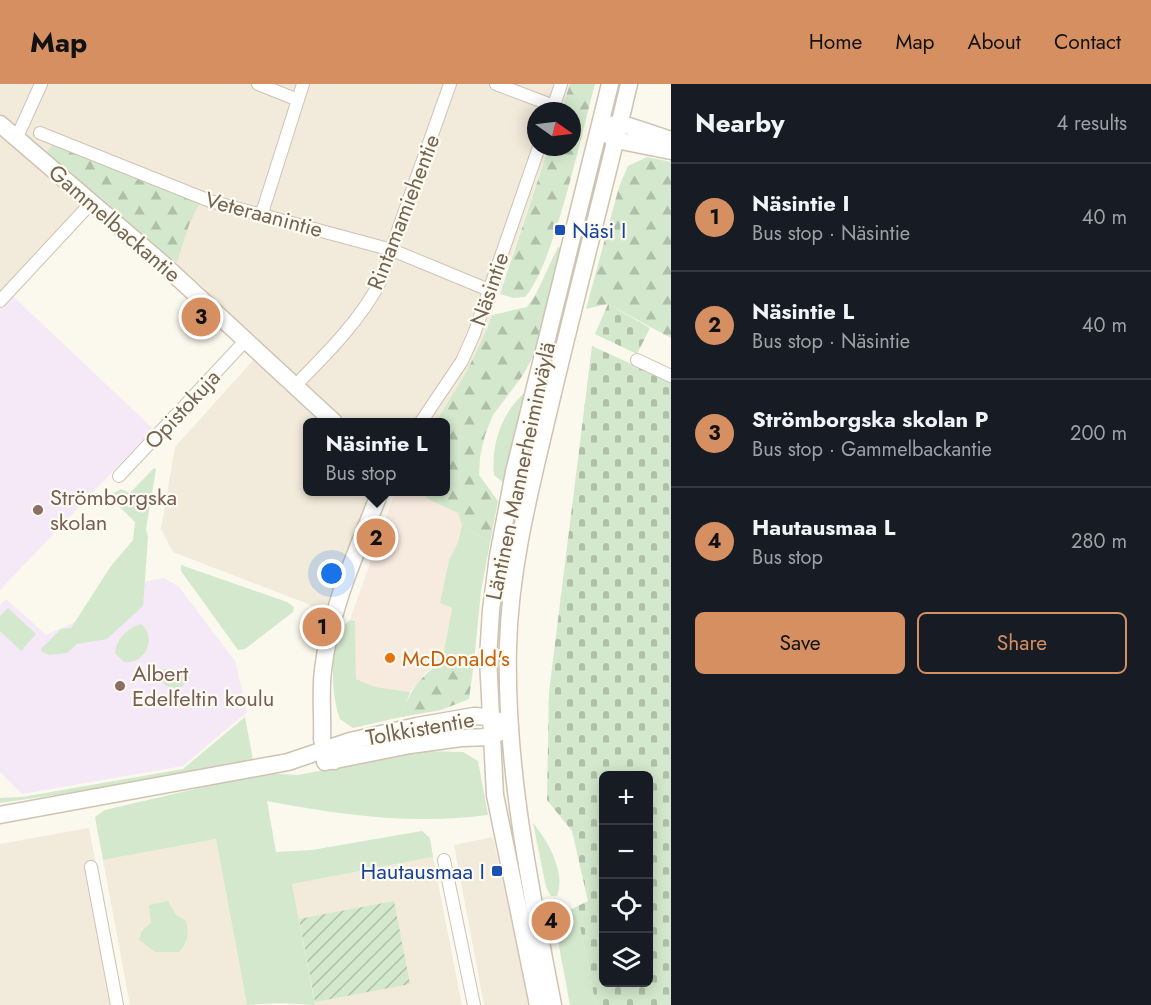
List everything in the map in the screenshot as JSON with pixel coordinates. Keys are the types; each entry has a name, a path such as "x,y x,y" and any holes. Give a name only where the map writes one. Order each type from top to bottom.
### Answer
{"main road":[{"name":"Läntinen Mannerheiminväylä","path":"538,1005 495,795 488,658 498,556 514,472 610,84"},
{"name":"Läntinen Mannerheiminväylä","path":"554,1005 521,843 508,727 508,644 515,570 540,445 629,84"},
{"name":"Gammelbackantie","path":"0,124 92,202 329,418"},
{"path":"598,128 671,140"},
{"path":"618,131 671,151"},
{"path":"331,752 323,711 322,672 327,643 342,591 378,496"},
{"name":"Tolkkistentie","path":"0,813 17,812 288,762 331,752 417,726 474,716 490,717 508,727"},
{"name":"Tolkkistentie","path":"331,752 461,738 491,737 508,727"}],"street":[{"path":"17,137 41,84"},
{"path":"258,84 298,100"},
{"path":"262,213 303,84"},
{"name":"Rintamamiehentie","path":"296,386 340,339 369,303 392,250 450,84"},
{"path":"496,84 539,102"},
{"path":"555,102 561,84"},
{"name":"Veteraanintie","path":"40,133 210,201 262,213 392,250 489,290"},
{"name":"Näsintie","path":"424,418 462,361 536,156"},
{"path":"0,301 92,202"},
{"name":"Opistokuja","path":"118,476 245,341"},
{"path":"637,360 671,376"},
{"path":"444,860 474,1005"},
{"path":"91,867 117,1005"}],"shaded area":[{"path":"0,84 570,84 564,102 527,102 527,156 546,156 481,345 462,382 438,418 303,418 303,496 372,496 329,612 173,552 161,529 175,447 255,358 92,209 0,303"},
{"name":"Strömborgska skolan","path":"13,296 153,429 0,590 0,309"},
{"path":"394,496 425,496 458,513 462,525 458,542 449,560 440,603 452,608 442,662 426,672 410,692 375,687 356,679 355,621 350,620"},
{"name":"Albert Edelfeltin koulu","path":"164,578 179,587 235,661 247,712 183,766 22,794 0,772 0,605 6,599 46,635 84,618 107,589"},
{"path":"89,828 123,1005 0,1005 0,844"},
{"path":"493,837 529,1005 484,1005 454,845"},
{"path":"216,839 247,1005 130,1005 103,860"},
{"path":"433,857 462,1005 315,1005 292,884"}],"green space":[{"path":"570,84 595,84 581,140 581,102 564,102"},
{"path":"54,143 200,203 190,222 177,262 157,251 47,152"},
{"path":"546,156 577,156 556,228 536,281 525,297 513,298 500,294"},
{"path":"647,157 671,162 671,338 608,304 586,309 619,187 628,166"},
{"path":"558,247 560,248 548,303 536,294"},
{"path":"536,294 548,303 535,353 523,375 493,415 480,457 479,475 498,501 490,543 462,525 458,513 425,496 450,496 450,418 438,418 467,370 492,315 527,307"},
{"path":"608,304 650,328 637,354 595,334"},
{"path":"592,346 671,382 671,1005 596,1005 576,907 588,901 572,831 547,800 549,692"},
{"path":"525,392 504,483 494,475 496,440 510,409"},
{"path":"154,468 156,469 146,529 148,537 143,606 107,639 77,644 67,653 49,655 42,652 41,649 61,629 71,628 111,566 133,540 135,522 108,496 121,489 130,493"},
{"path":"462,525 490,543 481,591 474,662 461,652 442,662 452,608 440,603 449,560 458,542"},
{"path":"181,565 287,602 294,607 293,612 245,649 238,650 181,571"},
{"path":"8,608 36,634 21,651 0,631 0,616"},
{"path":"350,620 355,621 356,679 375,687 410,692 401,717 353,728 340,719 333,682 334,653 337,639"},
{"path":"141,624 148,636 147,649 138,659 124,662 115,653 118,643 127,631"},
{"path":"461,652 474,662 469,699 441,710 401,717 411,694 423,677 439,664"},
{"path":"159,669 184,670 190,678 183,686 172,689 165,685 156,673"},
{"path":"245,717 253,760 117,786 0,803 0,798 22,797 183,769"},
{"path":"424,751 463,752 478,761 488,815 405,819 350,814 267,801 276,852 312,850 422,831 430,838 433,857 292,884 315,1005 280,1003 247,1005 216,839 103,860 95,817 105,810 263,773 298,775"},
{"path":"533,823 554,857 559,877 557,896 551,896 546,887"},
{"path":"168,901 176,915 186,921 187,938 179,952 155,952 139,940 142,931 151,922 149,905"},
{"path":"394,901 410,984 315,1002 299,919"},
{"path":"576,907 596,1005 570,1005 559,946 557,916"}],"place":[{"name":"Näsi I","path":"560,230"},
{"name":"Strömborgska skolan P","path":"201,317"},
{"name":"Strömborgska skolan","path":"38,510"},
{"name":"Näsintie L","path":"376,538"},
{"name":"Näsintie I","path":"322,627"},
{"name":"McDonald's","path":"390,658"},
{"name":"Albert Edelfeltin koulu","path":"120,686"},
{"name":"Hautausmaa I","path":"497,871"},
{"name":"Hautausmaa L","path":"551,921"}]}
